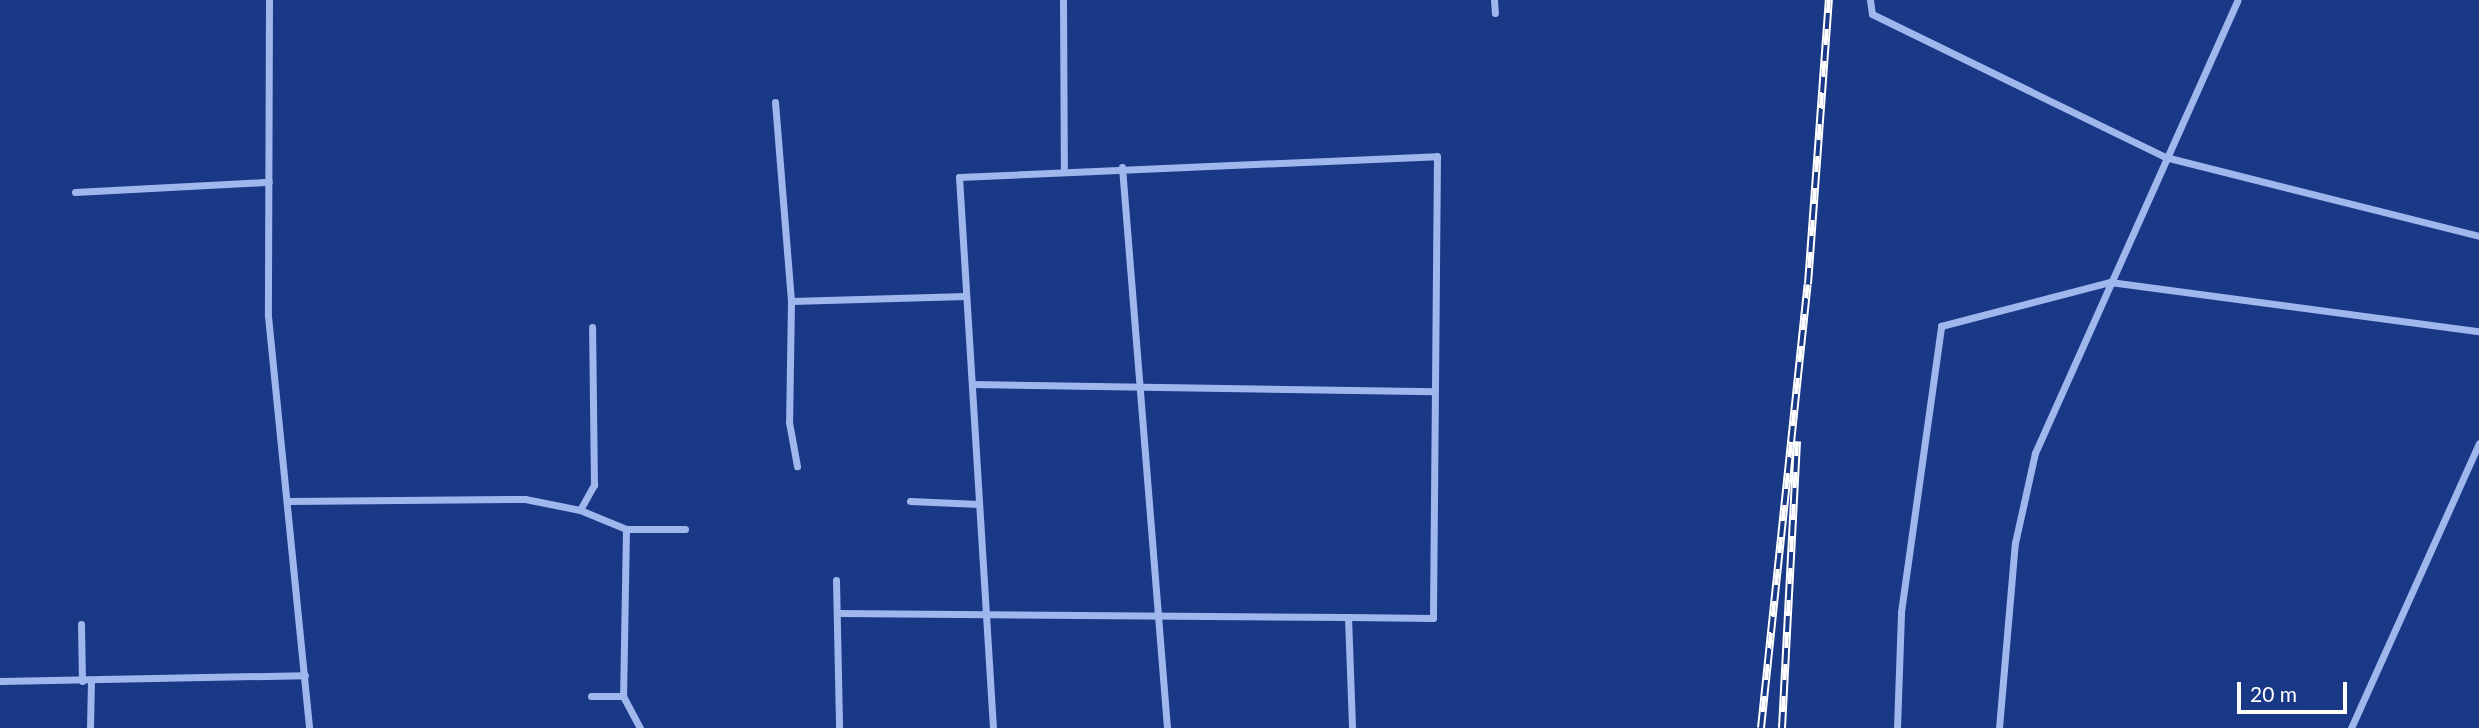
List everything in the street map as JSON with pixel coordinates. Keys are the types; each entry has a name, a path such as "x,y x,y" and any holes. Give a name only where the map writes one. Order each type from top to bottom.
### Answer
{"street":[{"path":"269,0 268,316 289,501 309,728"},
{"path":"1063,0 1064,169"},
{"path":"1494,0 1494,13"},
{"path":"1870,0 1872,14 2165,157 2479,236"},
{"path":"1999,728 2015,543 2035,453 2165,157 2238,0"},
{"path":"775,102 791,301 789,422 797,466"},
{"path":"838,613 985,613 1433,618 1437,156 1064,169 959,177 985,613 993,728"},
{"path":"1122,167 1162,615 1167,728"},
{"path":"75,192 269,182"},
{"path":"1897,728 1901,612 1941,326 2110,282 2479,331"},
{"path":"791,301 966,296"},
{"path":"580,510 594,485 592,327"},
{"path":"972,384 1142,389 1435,391"},
{"path":"2351,728 2479,443"},
{"path":"289,501 525,499 580,510 626,529 685,528"},
{"path":"910,501 979,505"},
{"path":"626,529 623,696 640,728"},
{"path":"836,580 839,728"},
{"path":"1348,617 1352,728"},
{"path":"81,624 90,728"},
{"path":"0,681 305,675"},
{"path":"591,696 623,696"}],"railway":[{"path":"1761,728 1808,284 1829,0"},
{"path":"1782,728 1797,441"}]}
